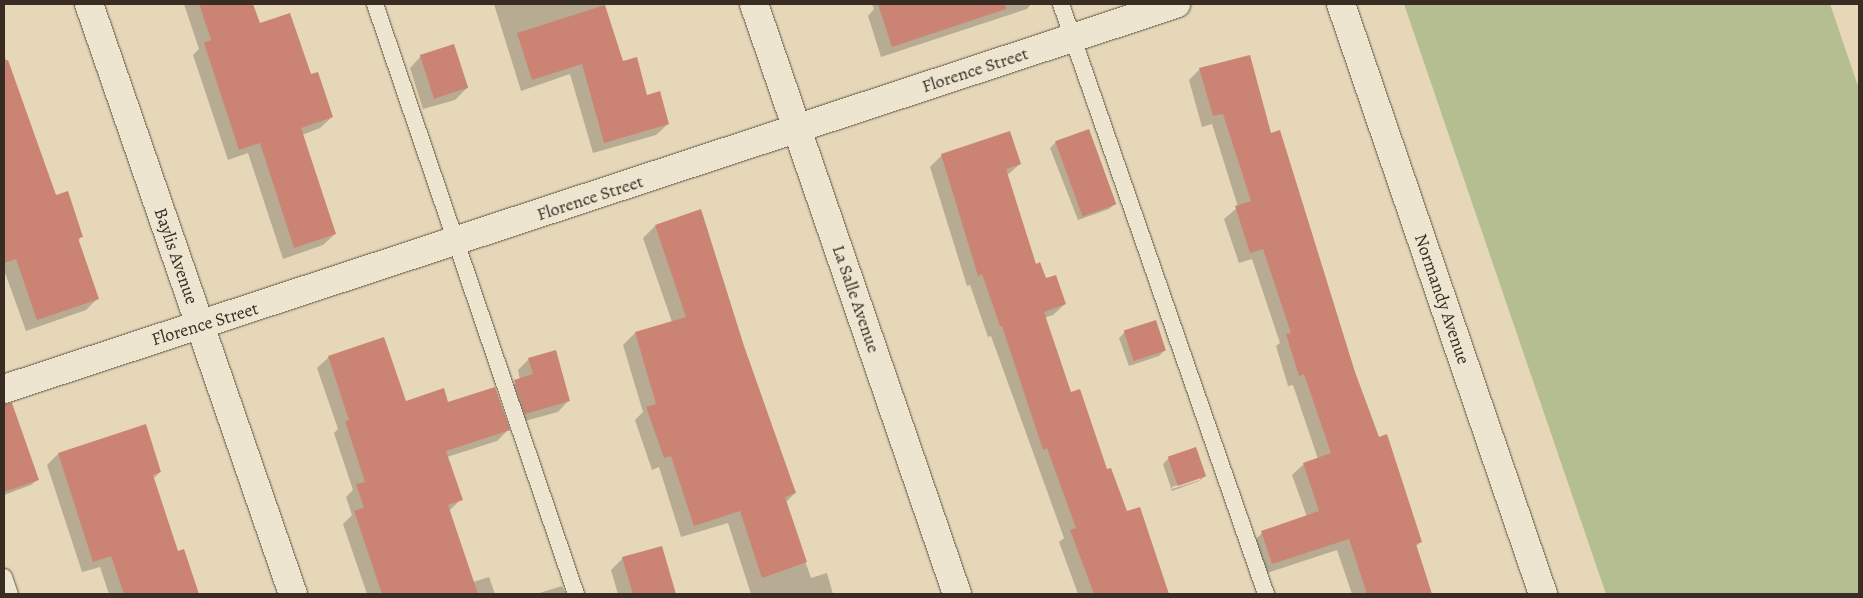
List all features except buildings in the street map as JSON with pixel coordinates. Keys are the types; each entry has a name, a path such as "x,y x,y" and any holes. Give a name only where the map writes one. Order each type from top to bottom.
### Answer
{"street":[{"name":"Baylis Avenue","path":"89,4 293,594"},
{"name":"La Salle Avenue","path":"754,4 957,594"},
{"name":"Florence Street","path":"4,389 1176,4"},
{"name":"Normandy Avenue","path":"1341,4 1543,594"}],"lane":[{"path":"375,4 576,594"},
{"path":"1061,4 1266,594"},
{"path":"4,577 10,594"}],"green space":[{"path":"1404,4 1830,4 1859,89 1859,594 1606,594"}]}
